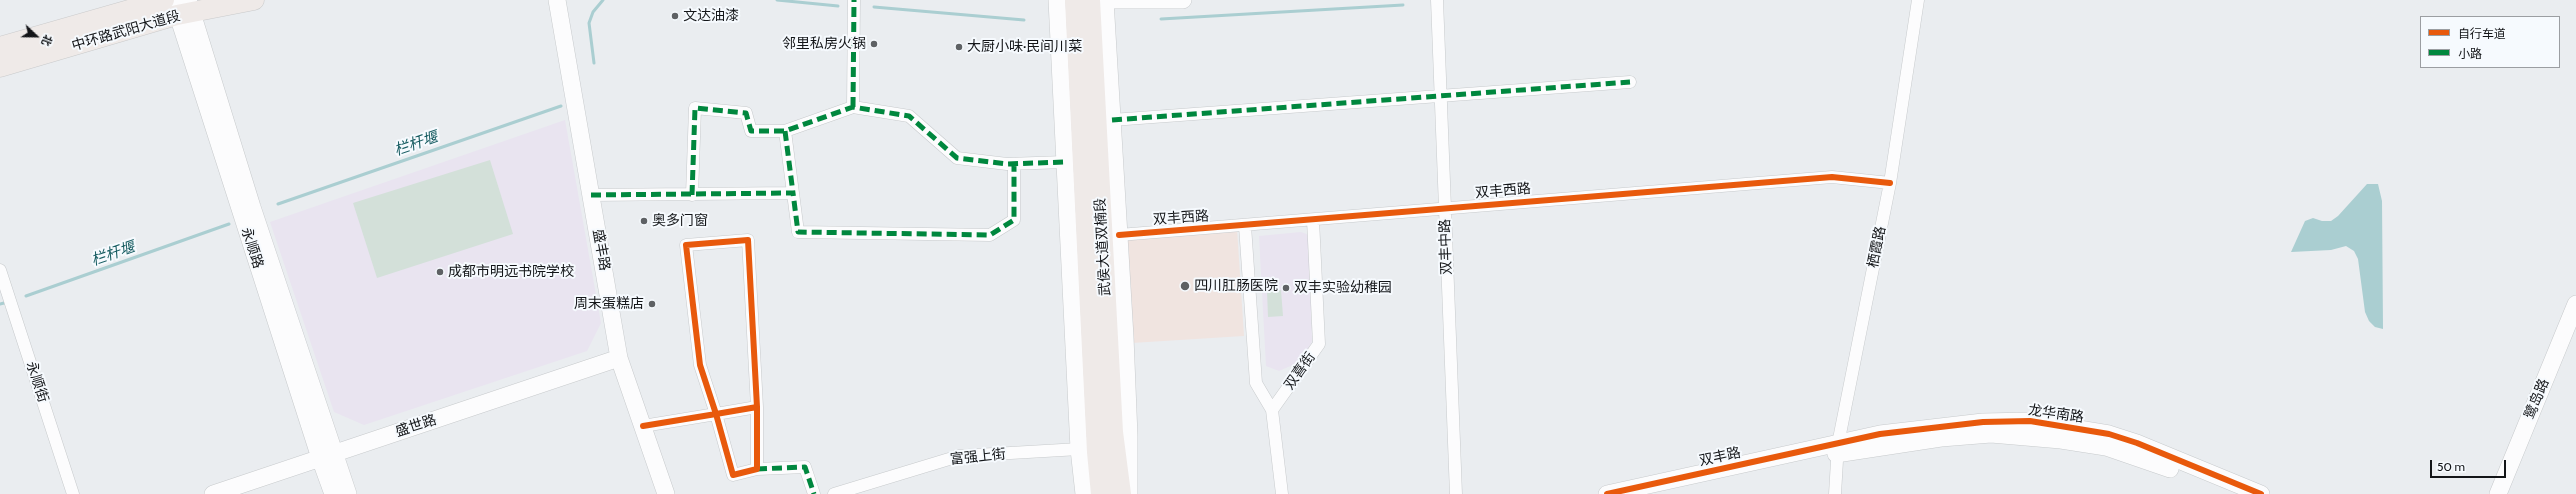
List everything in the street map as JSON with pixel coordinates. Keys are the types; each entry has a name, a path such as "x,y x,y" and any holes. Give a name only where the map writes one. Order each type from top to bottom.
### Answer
{"main road":[{"name":"中环路武阳大道段","path":"0,46 164,0"},
{"name":"中环路武阳大道段","path":"0,67 182,7 254,0"},
{"name":"武侯大道双楠段","path":"1075,0 1088,450 1101,494"},
{"name":"武侯大道双楠段","path":"1090,0 1113,432 1121,494"}],"street":[{"name":"盛丰路","path":"557,0 619,358 666,494"},
{"path":"853,107 854,0"},
{"path":"1057,0 1065,162 1088,450 1084,494"},
{"path":"1105,0 1129,436 1129,494"},
{"path":"1114,0 1183,0"},
{"name":"双丰中路","path":"1437,0 1456,494"},
{"name":"栖霞路","path":"1835,494 1838,449 1890,183 1918,0"},
{"name":"永顺路","path":"182,7 327,456 334,494"},
{"path":"1112,120 1630,82"},
{"path":"692,195 695,108 746,113 751,131 785,131 853,107 908,116 957,158 1014,164 1065,162"},
{"path":"785,131 798,232 990,236 1014,220 1014,164"},
{"name":"双丰西路","path":"1119,235 1245,226 1445,208 1832,177 1890,183"},
{"path":"591,195 793,193"},
{"name":"双喜街","path":"1272,410 1319,344 1313,220"},
{"path":"1245,226 1256,383 1272,410 1282,494"},
{"path":"757,469 757,407 748,240 686,245 700,365 716,414 732,475 757,469 805,467 814,494"},
{"name":"永顺街","path":"0,270 73,494"},
{"name":"鹭岛路","path":"2498,494 2576,304"},
{"name":"盛世路","path":"213,494 619,358"},
{"path":"643,426 757,407"},
{"name":"龙华南路","path":"1838,449 1880,434 1968,424 2030,421 2109,434 2137,443 2261,494"},
{"name":"龙华南路","path":"1838,449 1991,434 2062,440 2106,447 2150,461 2232,494"},
{"name":"双丰路","path":"1607,494 1838,449"},
{"name":"双丰路","path":"1659,494 1838,449"},
{"name":"富强上街","path":"834,494 959,456 1088,450"},
{"path":"327,456 348,494"}],"shaded area":[{"name":"成都市明远书院学校","path":"565,120 601,323 587,351 364,425 334,412 270,222"},
{"path":"490,160 513,234 377,278 353,203"},
{"name":"四川肛肠医院","path":"1237,229 1244,336 1132,343 1126,236"},
{"name":"双丰实验幼稚园","path":"1301,232 1309,235 1312,341 1308,350 1295,364 1279,371 1266,366 1259,236"},
{"path":"1281,290 1283,316 1268,317 1267,291"}],"water":[{"path":"2367,184 2378,184 2382,201 2383,329 2375,327 2369,321 2365,312 2358,259 2354,251 2346,246 2331,250 2291,252 2305,221 2313,218 2322,221 2331,221 2338,216"}],"waterway":[{"name":"栏杆堰","path":"594,63 589,23 593,12 603,0"},
{"name":"栏杆堰","path":"777,0 838,6"},
{"name":"栏杆堰","path":"1161,19 1403,5"},
{"name":"栏杆堰","path":"874,7 1024,20"},
{"name":"栏杆堰","path":"278,204 561,106"},
{"name":"栏杆堰","path":"26,296 229,224"},
{"name":"栏杆堰","path":"0,304 4,303"}],"marked path":[{"path":"853,107 854,0"},
{"path":"1112,120 1630,82"},
{"path":"692,195 695,108 746,113 751,131 785,131 853,107 909,116 957,158 1007,164 1065,162"},
{"path":"785,131 793,193"},
{"path":"591,195 793,193 798,232 990,235 1014,220 1014,164"},
{"path":"757,469 805,467 814,494"}],"cycle path":[{"path":"1119,235 1832,177 1890,183"},
{"path":"643,426 716,414 757,407 748,240 686,245 700,365 716,414 733,475 757,469 757,407"},
{"path":"1607,494 1880,434 1983,422 2030,421 2109,434 2137,443 2261,494"}],"place":[{"name":"文达油漆","path":"675,16"},
{"name":"邻里私房火锅","path":"874,44"},
{"name":"大厨小味·民间川菜","path":"959,47"},
{"name":"奥多门窗","path":"644,221"},
{"name":"成都市明远书院学校","path":"440,272"},
{"name":"四川肛肠医院","path":"1185,286"},
{"name":"双丰实验幼稚园","path":"1286,288"},
{"name":"周末蛋糕店","path":"652,304"}]}
